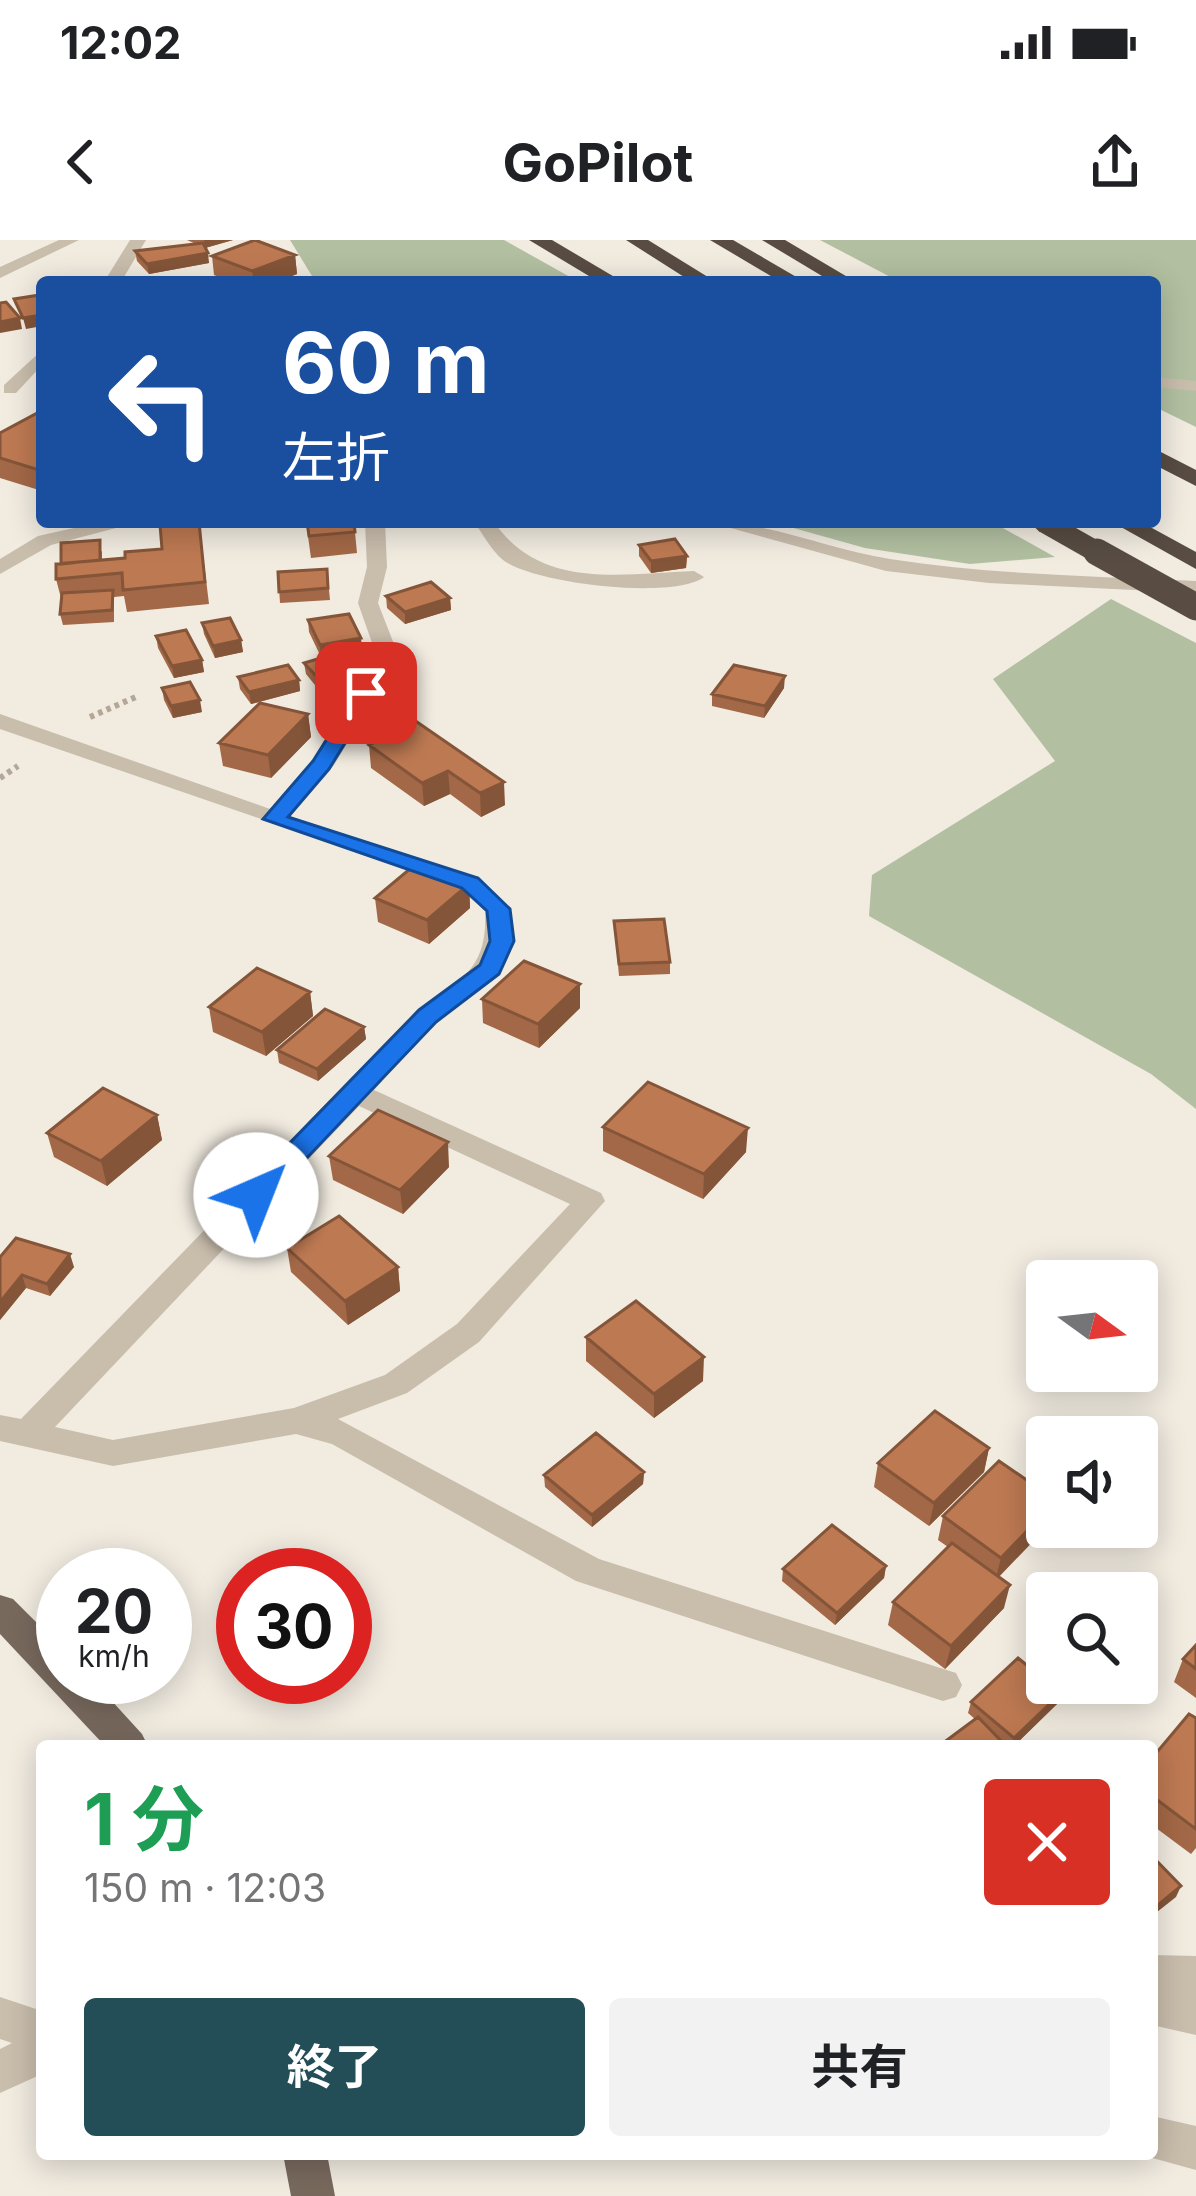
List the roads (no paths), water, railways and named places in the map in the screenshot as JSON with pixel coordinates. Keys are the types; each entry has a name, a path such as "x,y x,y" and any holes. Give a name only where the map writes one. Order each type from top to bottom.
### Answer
{"highway":[{"path":"538,240 601,276"},
{"path":"635,240 696,276"},
{"path":"776,243 835,276"},
{"path":"726,244 784,276"},
{"path":"1161,459 1196,479"},
{"path":"1161,481 1196,500"},
{"path":"1055,528 1196,607"},
{"path":"1135,528 1196,562"}],"main road":[{"path":"0,1610 36,1647"},
{"path":"91,1704 124,1740"},
{"path":"305,2160 314,2196"}],"street":[{"path":"0,273 70,240"},
{"path":"118,276 138,240"},
{"path":"12,389 36,362"},
{"path":"1161,383 1196,386"},
{"path":"0,568 45,540 101,528"},
{"path":"274,819 322,765 388,656 368,603 377,567 375,528"},
{"path":"489,528 511,557 547,572 593,580 694,578"},
{"path":"742,528 886,565 989,577 1196,587"},
{"path":"0,721 470,883 498,909 502,941 490,969 428,1016 14,1431"},
{"path":"14,1431 113,1453 296,1420 395,1384 468,1333 590,1201 354,1092"},
{"path":"296,1420 341,1433 588,1570 943,1685"},
{"path":"1158,1976 1196,1978"},
{"path":"1158,2005 1196,2014"},
{"path":"0,2018 36,2030"},
{"path":"0,2072 36,2054"},
{"path":"1158,2139 1196,2148"}]}
